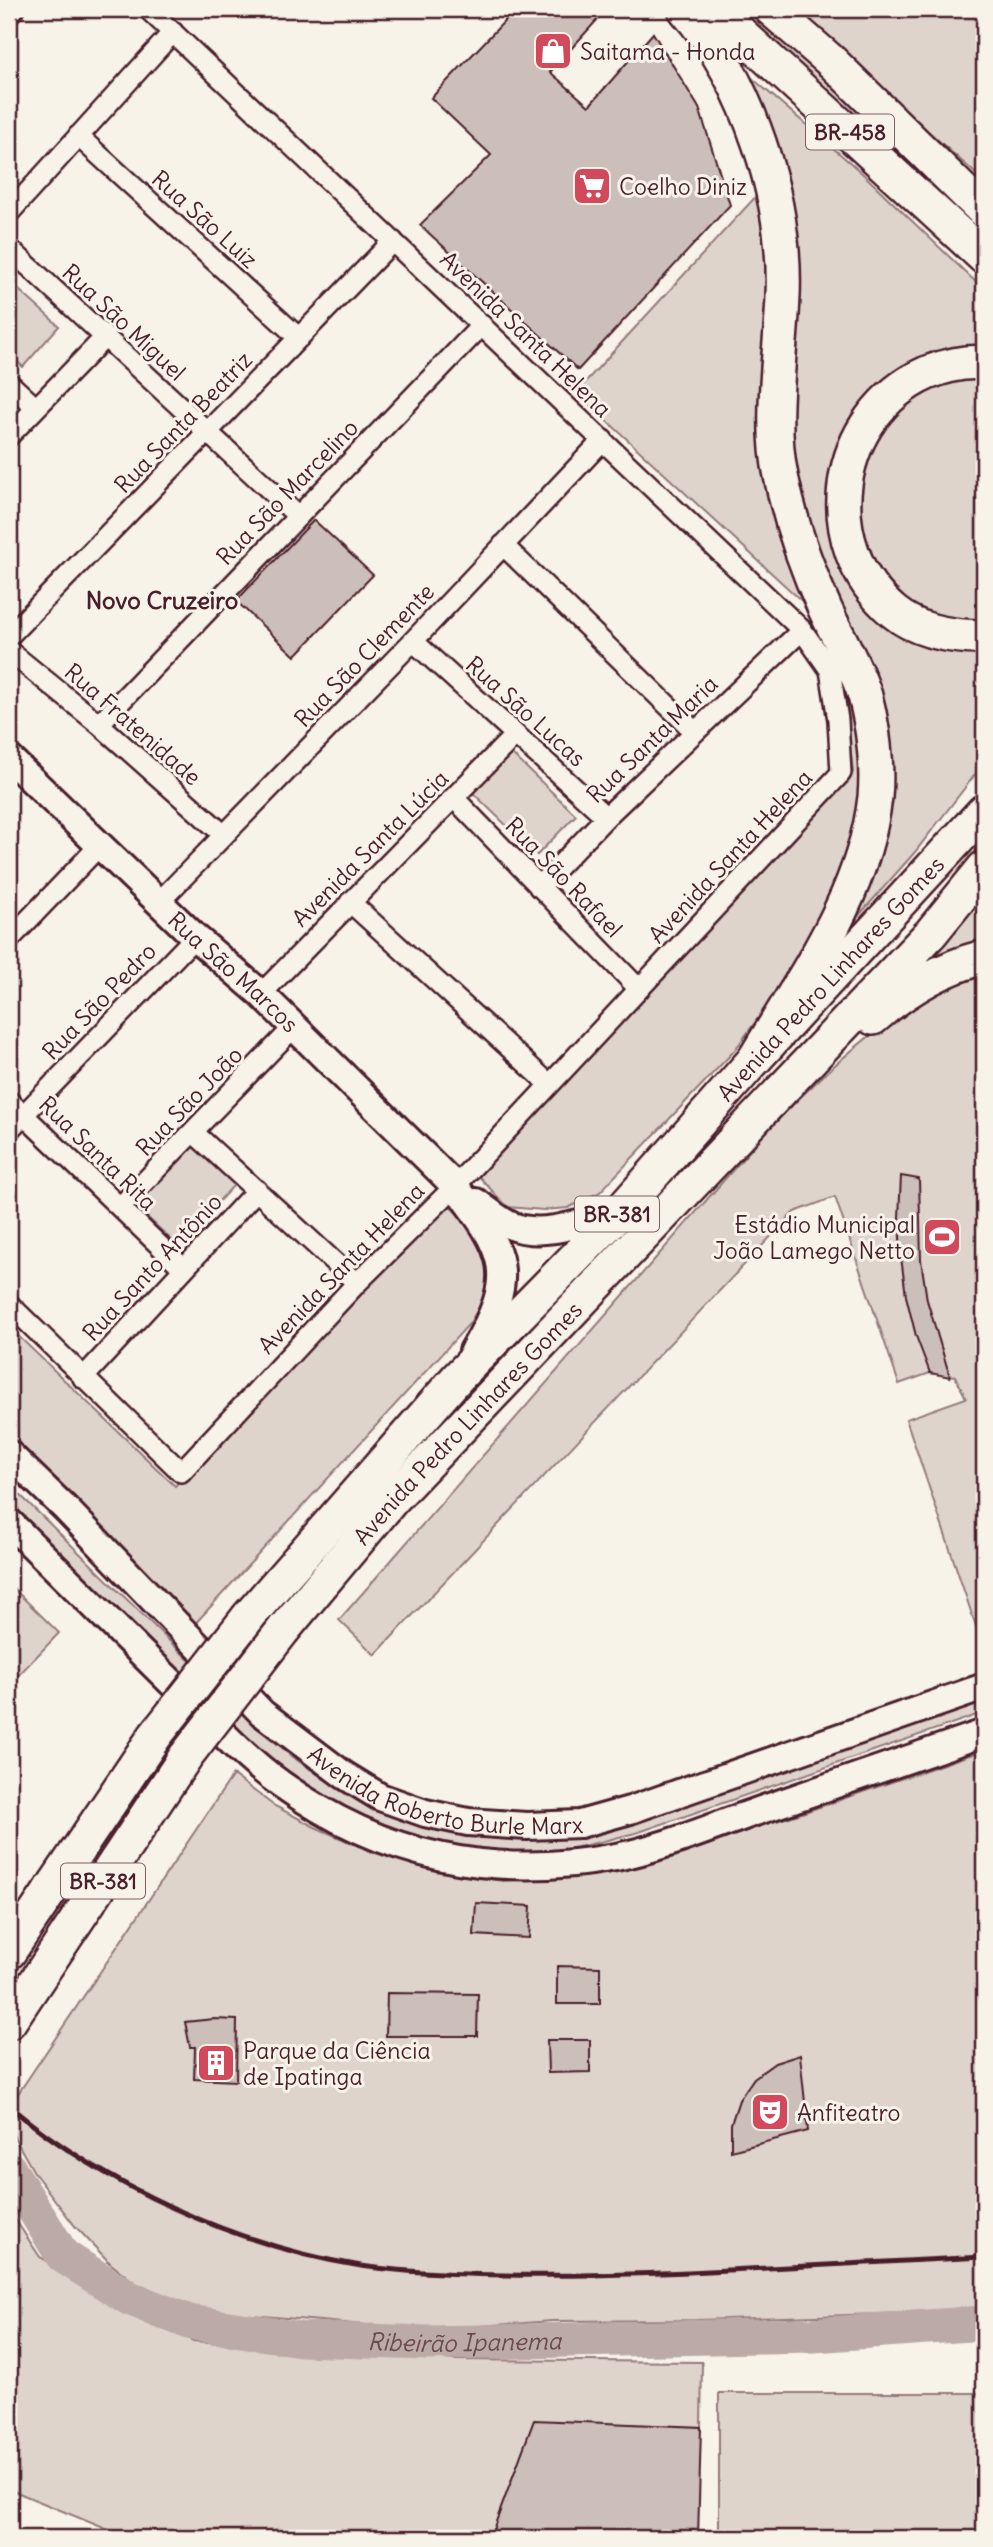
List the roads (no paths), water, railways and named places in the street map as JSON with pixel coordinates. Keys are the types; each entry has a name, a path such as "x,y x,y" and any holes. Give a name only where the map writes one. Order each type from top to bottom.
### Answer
{"highway":[{"path":"685,9 717,54 740,97 762,153 776,203 783,258 776,430 780,473 790,515 806,559 865,696 874,749 876,792 871,825 846,902 754,1060"},
{"name":"BR-458","path":"715,9 984,257"},
{"name":"BR-458","path":"771,9 832,62 984,211"},
{"path":"984,363 942,367 909,381 887,399 862,429 851,455 845,488 844,524 853,554 868,585 895,613 926,629 963,637 984,637"},
{"name":"Avenida Pedro Linhares Gomes","path":"9,1952 155,1736 249,1616 458,1377 619,1213 754,1060 984,811"},
{"name":"Avenida Pedro Linhares Gomes","path":"14,2014 186,1756 284,1629 391,1501 931,933 984,868"},
{"path":"738,1134 894,1000 925,979 957,964 984,957"}],"main road":[{"name":"Rua São Marcos","path":"9,758 195,937 261,995 455,1186"},
{"path":"455,1186 504,1222 535,1231 619,1213"},
{"path":"455,1186 481,1219 497,1247 502,1269 498,1303 458,1377"},
{"name":"Avenida Roberto Burle Marx","path":"9,1454 66,1508 262,1713 344,1775 380,1797 425,1812 468,1822 527,1826 580,1824 630,1810 984,1687"},
{"name":"Avenida Roberto Burle Marx","path":"9,1522 227,1736 279,1782 320,1810 367,1833 417,1852 443,1858 468,1863 527,1867 618,1857 649,1849 984,1733"}],"street":[{"path":"9,14 13,9"},
{"name":"Avenida Santa Helena","path":"9,1304 181,1472 357,1283 455,1186 841,773 838,720 830,670 803,630 148,9"},
{"path":"9,213 173,32"},
{"name":"Rua São Luiz","path":"78,136 299,338"},
{"name":"Rua Santa Beatriz","path":"9,636 393,241"},
{"name":"Rua São Miguel","path":"9,248 298,516"},
{"name":"Rua São Marcelino","path":"99,724 482,325"},
{"path":"9,436 105,337"},
{"path":"9,383 36,408"},
{"name":"Rua São Clemente","path":"159,902 413,641 603,440"},
{"path":"503,545 695,732"},
{"name":"Rua Santa Maria","path":"539,887 606,817 803,630"},
{"name":"Rua São Lucas","path":"413,641 514,736 606,817"},
{"name":"Rua Fratenidade","path":"9,651 99,724 224,835"},
{"name":"Avenida Santa Lúcia","path":"261,995 514,736"},
{"name":"Rua São Rafael","path":"454,798 639,989"},
{"path":"9,939 100,845"},
{"path":"350,902 549,1084"},
{"name":"Rua São Pedro","path":"9,1130 16,1108 195,937"},
{"name":"Rua São João","path":"120,1208 293,1028"},
{"name":"Rua Santa Rita","path":"16,1108 184,1269"},
{"path":"193,1132 357,1283"},
{"name":"Rua Santo Antônio","path":"83,1378 257,1190"}],"waterway":[{"name":"Ribeirão Ipanema","path":"9,2169 63,2256 129,2298 189,2322 300,2339 429,2343 813,2335 984,2323"}],"railway":[{"path":"9,2106 87,2162 174,2208 267,2244 361,2266 441,2273 578,2275 984,2257"}],"place":[{"name":"Saitama - Honda","path":"553,51"},
{"name":"Coelho Diniz","path":"592,186"},
{"name":"Estádio Municipal João Lamego Netto","path":"942,1237"},
{"name":"Parque da Ciência de Ipatinga","path":"216,2063"},
{"name":"Anfiteatro","path":"770,2112"}],"district":[{"name":"Novo Cruzeiro","path":"162,600"}]}
